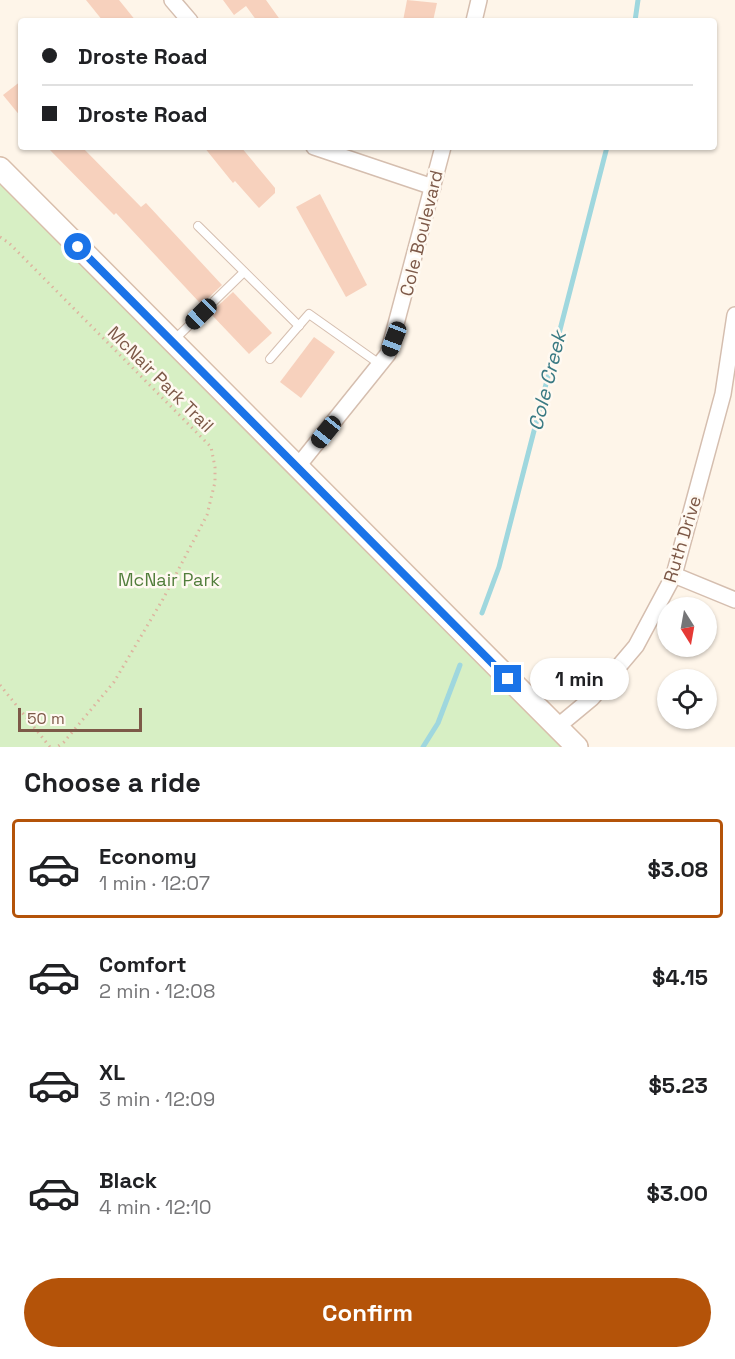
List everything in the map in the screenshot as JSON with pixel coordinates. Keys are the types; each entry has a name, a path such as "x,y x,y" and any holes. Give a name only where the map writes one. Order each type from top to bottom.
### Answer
{"street":[{"path":"172,0 187,18"},
{"path":"475,18 479,0"},
{"path":"323,150 434,187"},
{"name":"Cole Boulevard","path":"298,466 381,365 394,339 442,150"},
{"path":"0,168 577,747"},
{"name":"Ruth Drive","path":"557,727 592,698 636,646 674,575 723,394 735,315"},
{"path":"674,575 735,600"}],"lane":[{"path":"198,226 299,326"},
{"path":"172,341 244,272"},
{"path":"270,359 309,314 381,365"}],"path":[{"name":"McNair Park Trail","path":"0,237 9,243 115,353 211,447 215,467 215,482 207,516 162,599 114,682 64,742 57,747"},
{"path":"0,685 50,747"}],"green space":[{"name":"McNair Park","path":"0,180 583,747 0,747"}],"building":[{"path":"86,0 119,0 134,18 101,18"},
{"path":"223,0 266,0 279,18 255,18 246,6 234,15"},
{"path":"407,0 437,3 434,18 404,18"},
{"path":"18,83 18,113 3,95"},
{"path":"50,150 85,150 141,207 146,203 222,285 202,304 116,213 114,215"},
{"path":"206,150 243,150 275,188 275,193 259,208 235,181 233,183"},
{"path":"320,194 367,285 346,297 296,207"},
{"path":"233,292 272,333 249,354 210,313"},
{"path":"314,337 335,352 301,398 280,382"}],"waterway":[{"name":"Cole Creek","path":"635,18 638,0"},
{"name":"Cole Creek","path":"482,613 499,567 606,150"},
{"name":"Cole Creek","path":"423,747 438,723 460,665"}],"route":[{"path":"78,247 508,679"}]}
